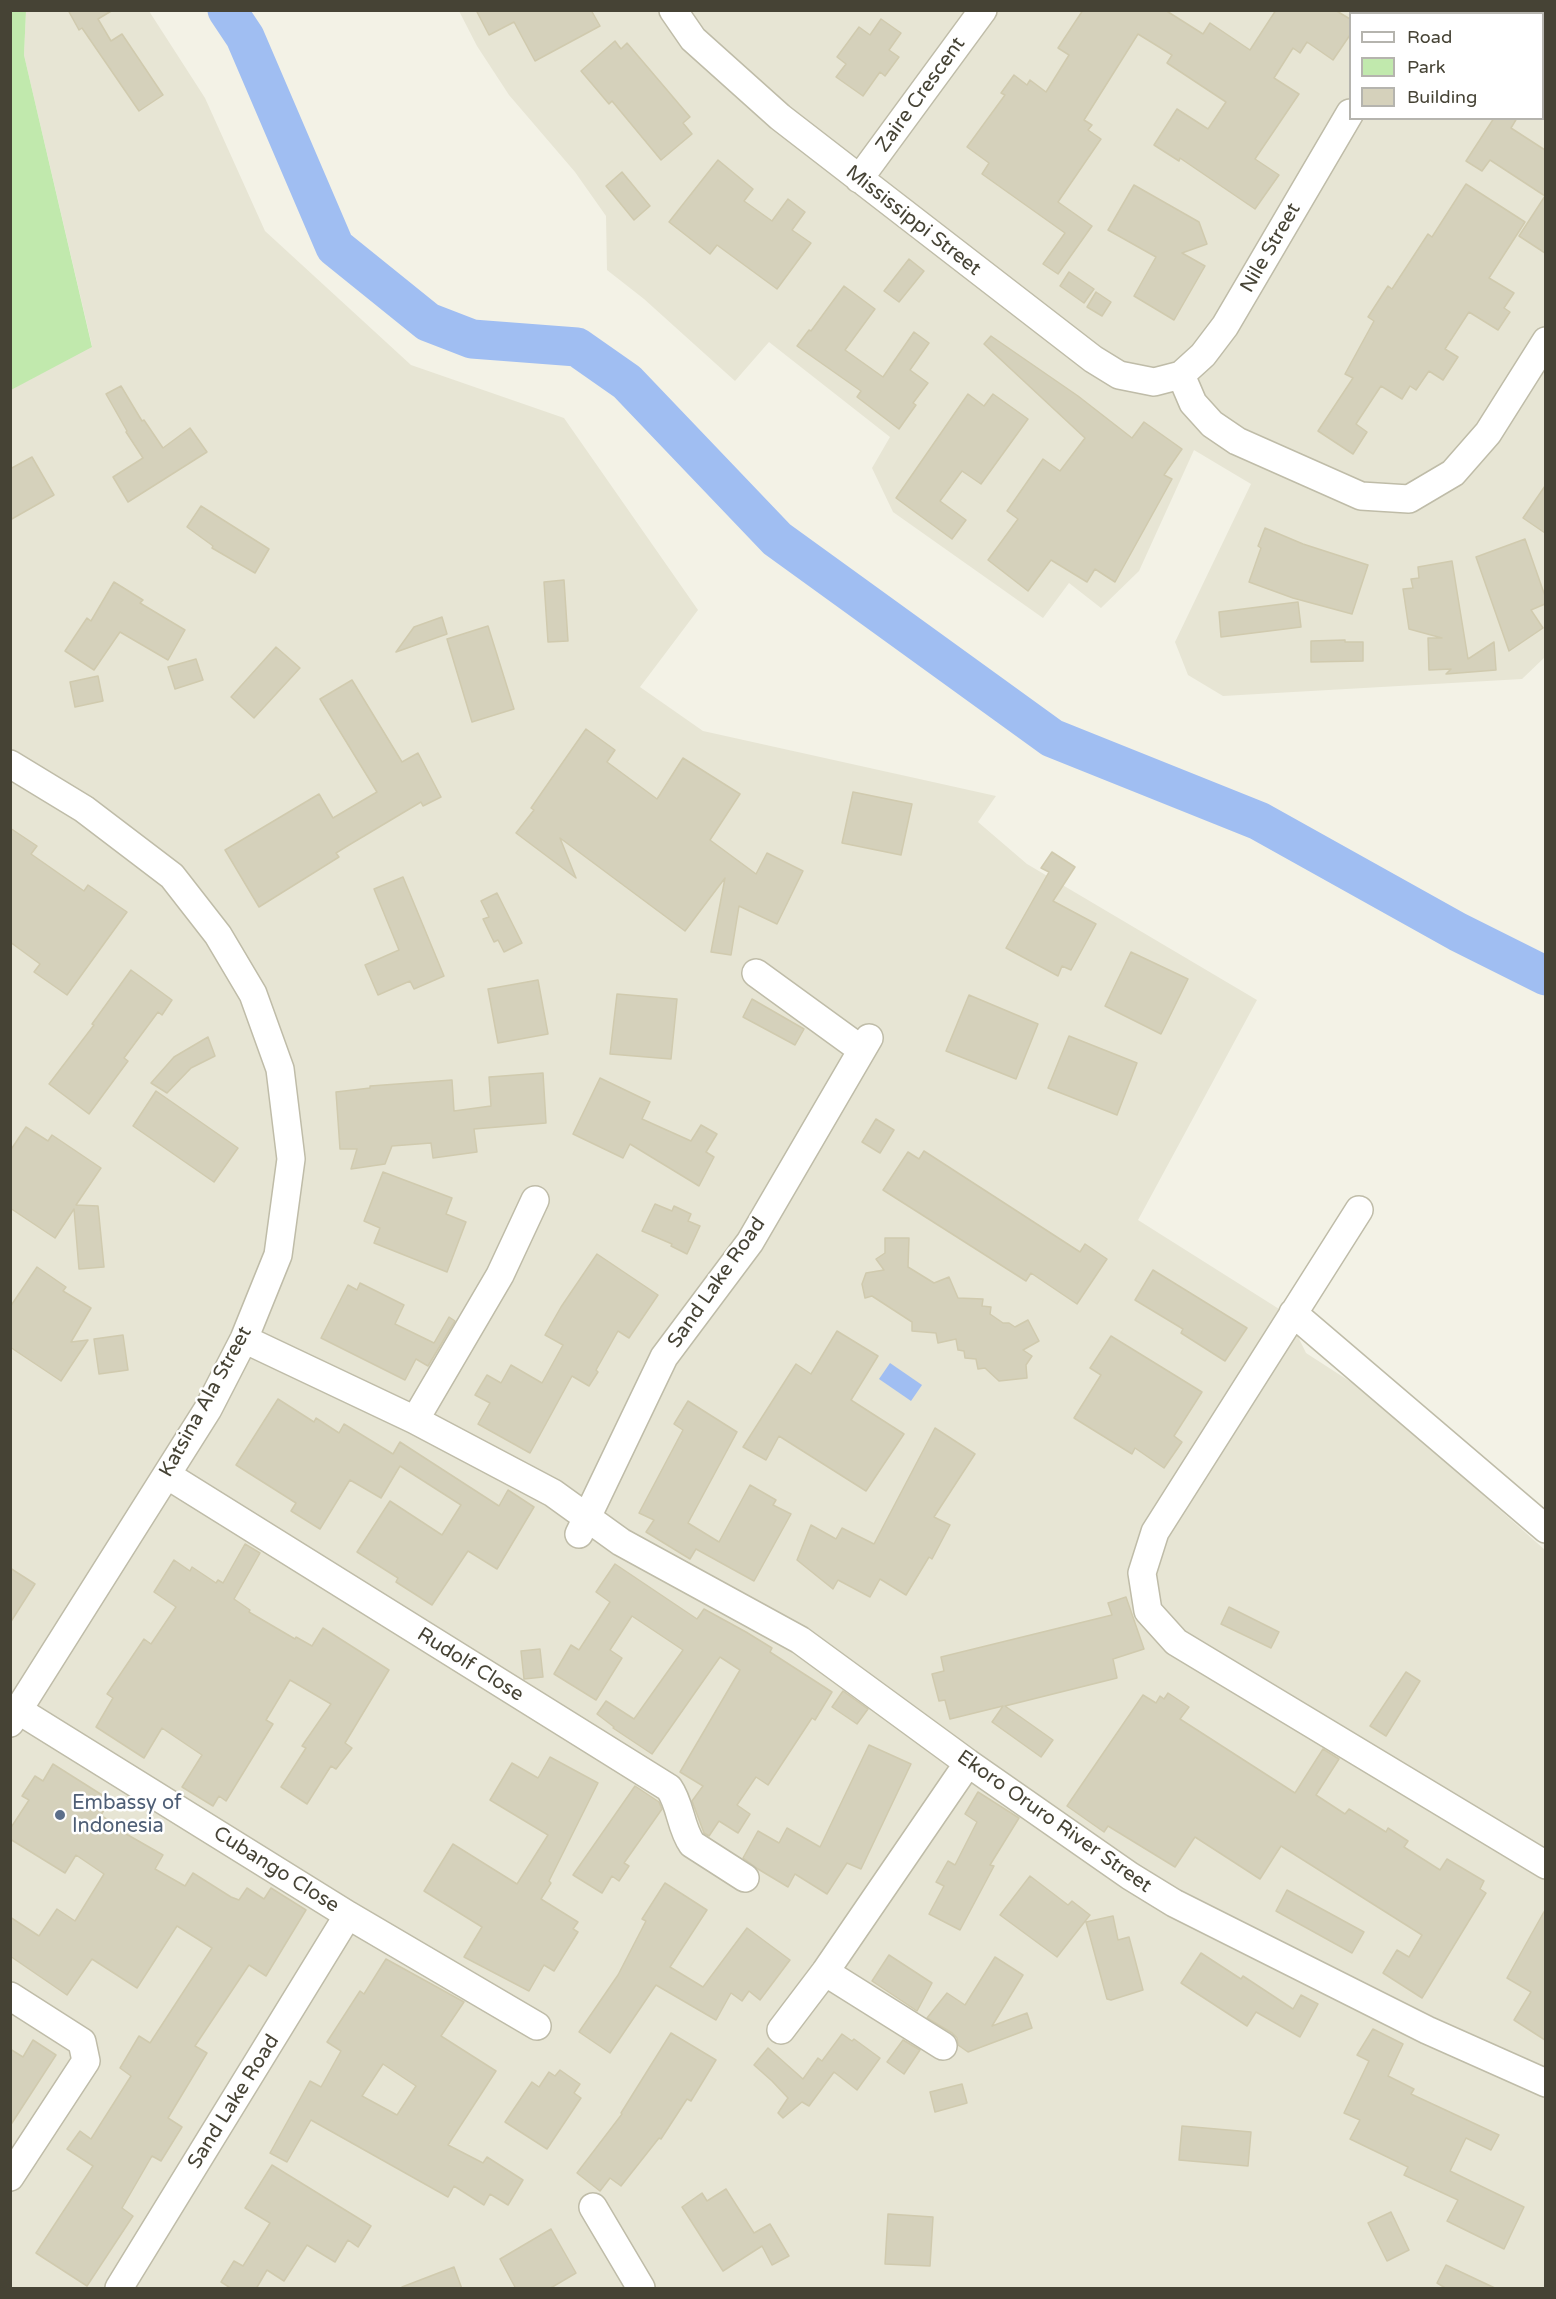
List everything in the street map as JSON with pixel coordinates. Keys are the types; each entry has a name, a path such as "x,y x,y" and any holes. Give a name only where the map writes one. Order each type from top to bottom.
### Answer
{"street":[{"name":"Mississippi Street","path":"673,10 693,39 780,117 1094,359 1119,375 1154,382 1181,375"},
{"name":"Zaire Crescent","path":"859,179 983,10"},
{"name":"Nile Street","path":"1181,375 1203,355 1226,326 1349,114"},
{"path":"1181,375 1193,403 1212,424 1237,441 1361,496 1408,499 1453,473 1488,433 1545,341"},
{"name":"Katsina Ala Street","path":"10,764 84,809 172,876 218,935 253,994 280,1069 291,1159 278,1255 244,1339 208,1409 14,1717"},
{"name":"Sand Lake Road","path":"584,1527 664,1357 750,1242 865,1044 756,973"},
{"path":"416,1420 500,1275 535,1200"},
{"path":"1359,1210 1155,1532 1142,1573 1148,1611 1176,1642 1545,1865"},
{"path":"1293,1313 1545,1529"},
{"name":"Ekoro Oruro River Street","path":"244,1339 416,1420 553,1493 584,1527 640,1552 800,1640 968,1763 1130,1876 1174,1903 1427,2030 1545,2083"},
{"name":"Rudolf Close","path":"167,1475 669,1788 676,1798 686,1836 692,1844 745,1878"},
{"name":"Cubango Close","path":"14,1717 537,2026"},
{"path":"781,2030 825,1972 968,1763"},
{"name":"Sand Lake Road","path":"119,2289 348,1915"},
{"path":"825,1972 943,2046"},
{"path":"10,1996 82,2042 86,2061 10,2177"},
{"path":"593,2208 641,2289"}],"shaded area":[{"path":"26,11 149,11 205,98 265,231 411,365 564,418 698,610 640,687 703,731 996,796 978,822 1027,864 1257,1000 1138,1220 1287,1314 1306,1353 1371,1395 1545,1550 1545,2288 11,2288 10,390 92,346 24,55"},
{"path":"459,11 1545,11 1545,657 1522,679 1223,696 1188,675 1175,642 1251,484 1194,450 1139,571 1101,608 1069,583 1043,618 893,512 872,468 890,437 769,342 735,381 644,299 607,270 606,216 575,172 509,95 477,46"}],"green space":[{"path":"10,11 26,11 24,55 92,347 11,390"}],"water":[{"path":"890,1363 922,1385 911,1401 879,1379"}],"building":[{"path":"68,10 113,10 98,19 111,41 122,34 163,95 139,111 82,28 79,30"},
{"path":"476,10 591,10 600,26 535,61 514,22 489,35"},
{"path":"1083,10 1165,10 1203,34 1210,23 1250,50 1276,10 1335,10 1349,18 1349,36 1333,60 1307,42 1300,53 1293,48 1274,78 1299,94 1255,159 1279,175 1255,209 1180,158 1179,161 1154,145 1177,109 1208,129 1226,102 1167,63 1172,55 1138,34 1084,120 1092,125 1088,130 1101,139 1058,202 1092,226 1058,274 1043,264 1065,233 982,174 989,163 967,147 1005,95 1001,93 1014,75 1027,85 1030,80 1046,92 1069,55 1058,48"},
{"path":"881,19 901,33 889,50 899,57 885,76 880,72 863,96 836,77 846,64 837,57 859,27 870,35"},
{"path":"615,41 621,49 627,43 690,117 683,123 692,134 661,160 612,101 609,104 581,71"},
{"path":"1493,120 1516,120 1511,128 1545,150 1545,196 1490,160 1482,171 1466,161"},
{"path":"718,160 753,189 744,201 772,221 788,199 805,212 792,230 811,243 777,289 717,245 710,254 669,222"},
{"path":"622,172 650,206 634,220 606,186"},
{"path":"1466,184 1525,222 1489,278 1514,293 1504,308 1510,312 1498,330 1469,312 1445,349 1458,357 1443,380 1429,371 1416,390 1410,386 1402,399 1381,386 1356,424 1367,432 1353,454 1318,431 1353,378 1345,374 1374,321 1368,317 1388,286 1392,289 1428,234 1432,237"},
{"path":"1134,185 1199,222 1207,244 1182,253 1205,266 1174,320 1134,296 1156,257 1108,230"},
{"path":"1545,196 1545,253 1519,236"},
{"path":"909,259 924,271 899,302 884,291"},
{"path":"1069,272 1094,289 1084,303 1060,286"},
{"path":"844,286 875,309 845,350 883,377 914,332 929,343 910,370 928,383 913,403 916,405 899,429 857,397 861,391 797,346"},
{"path":"1096,292 1111,302 1102,316 1087,307"},
{"path":"991,336 1078,396 1132,438 1144,422 1182,449 1164,475 1172,479 1115,582 1095,569 1087,582 1051,560 1028,591 988,560 1018,519 1007,511 1043,459 1060,471 1085,438 984,344"},
{"path":"121,386 142,421 144,420 163,448 190,428 207,452 128,502 113,477 143,458 106,394"},
{"path":"968,394 984,406 993,394 1028,419 981,484 962,471 940,501 966,520 952,539 896,498"},
{"path":"32,457 54,495 10,520 10,469"},
{"path":"1545,486 1545,533 1523,518"},
{"path":"201,506 269,549 255,573 212,548 213,546 187,527"},
{"path":"1265,528 1303,544 1368,565 1352,614 1293,598 1249,582 1261,548 1258,546"},
{"path":"1525,539 1545,596 1545,604 1531,610 1543,628 1509,651 1476,557"},
{"path":"1452,561 1468,659 1494,642 1496,670 1446,674 1451,669 1429,670 1428,638 1442,638 1409,629 1403,589 1413,588 1411,579 1419,578 1418,567"},
{"path":"564,580 568,641 548,642 544,582"},
{"path":"114,582 143,600 140,603 185,630 168,660 120,632 94,670 65,651 87,618 91,621"},
{"path":"1298,602 1301,627 1221,637 1219,612"},
{"path":"442,617 447,634 396,652 414,627"},
{"path":"488,626 514,709 472,722 447,639"},
{"path":"1345,640 1345,642 1363,642 1363,661 1311,662 1311,641"},
{"path":"276,647 300,668 254,718 231,697"},
{"path":"196,659 203,680 175,689 168,667"},
{"path":"98,676 103,701 75,707 70,682"},
{"path":"352,680 402,762 418,753 441,797 423,806 421,802 349,845 336,853 339,857 259,907 225,850 319,794 333,818 377,792 320,699"},
{"path":"586,729 615,750 607,762 657,799 683,758 740,794 710,840 756,874 767,853 803,871 777,924 739,906 731,955 711,952 725,878 685,931 560,838 576,878 516,833 534,810 531,808"},
{"path":"853,792 912,804 901,855 842,843"},
{"path":"10,828 37,846 31,854 84,891 88,885 127,912 67,995 34,972 40,964 10,942"},
{"path":"1052,852 1075,867 1053,901 1096,924 1071,970 1062,966 1058,976 1006,948 1049,872 1041,868"},
{"path":"403,877 444,976 414,989 410,981 378,995 365,965 399,950 374,889"},
{"path":"497,893 522,943 504,952 498,940 494,942 483,919 489,917 481,901"},
{"path":"1131,952 1188,979 1161,1034 1105,1006"},
{"path":"131,970 172,1000 162,1015 158,1012 124,1058 128,1061 89,1114 49,1084 94,1025 92,1024"},
{"path":"538,980 548,1034 498,1043 488,989"},
{"path":"617,994 677,999 671,1059 610,1054"},
{"path":"969,995 1038,1024 1016,1079 946,1051"},
{"path":"752,999 804,1029 795,1045 743,1017"},
{"path":"1069,1036 1137,1063 1117,1115 1048,1088"},
{"path":"208,1037 215,1056 191,1068 167,1093 151,1083 174,1057"},
{"path":"543,1073 546,1123 474,1129 477,1152 433,1158 431,1143 392,1146 385,1164 351,1169 357,1149 340,1149 336,1092 370,1088 370,1086 452,1080 454,1111 491,1106 489,1077"},
{"path":"600,1078 650,1102 642,1119 691,1141 701,1125 717,1134 706,1152 714,1157 699,1186 630,1144 623,1158 573,1134"},
{"path":"156,1091 238,1148 214,1182 133,1126"},
{"path":"876,1119 894,1130 880,1153 862,1142"},
{"path":"26,1127 48,1141 52,1135 101,1168 76,1205 98,1206 104,1267 79,1269 74,1209 55,1238 10,1208 10,1151"},
{"path":"924,1151 1080,1252 1085,1244 1107,1259 1077,1304 1031,1273 1026,1281 883,1190 908,1152 919,1159"},
{"path":"383,1172 452,1198 446,1214 466,1222 447,1272 374,1243 380,1228 364,1221"},
{"path":"655,1204 672,1211 674,1206 691,1214 688,1221 700,1226 687,1254 671,1246 672,1244 642,1231"},
{"path":"885,1238 909,1238 908,1267 934,1283 949,1277 958,1298 983,1299 982,1306 991,1307 990,1314 1003,1323 1009,1323 1015,1327 1028,1320 1039,1341 1023,1350 1032,1356 1026,1365 1027,1378 999,1381 985,1368 978,1369 976,1359 965,1358 964,1351 958,1350 956,1339 938,1343 936,1333 912,1331 912,1322 872,1296 865,1298 862,1284 866,1273 884,1270 876,1259 885,1253"},
{"path":"597,1254 658,1295 629,1338 618,1331 589,1386 572,1376 530,1453 478,1424 490,1403 475,1395 487,1375 501,1383 511,1365 542,1383 563,1345 545,1335"},
{"path":"37,1267 66,1287 63,1291 91,1308 71,1342 88,1340 61,1381 10,1347 10,1307"},
{"path":"1153,1270 1247,1328 1225,1361 1181,1333 1183,1329 1135,1300"},
{"path":"360,1283 404,1305 395,1324 434,1343 449,1317 455,1321 428,1366 416,1359 405,1380 321,1338 348,1285 357,1290"},
{"path":"837,1331 878,1356 851,1400 904,1434 866,1491 779,1436 766,1460 743,1447 796,1364 811,1374"},
{"path":"123,1335 128,1370 99,1374 94,1339"},
{"path":"1111,1336 1202,1392 1174,1436 1182,1442 1164,1468 1135,1448 1132,1454 1074,1418 1101,1375 1090,1368"},
{"path":"278,1399 314,1422 316,1418 339,1433 344,1424 393,1454 400,1442 499,1506 508,1490 534,1507 497,1569 468,1551 432,1605 396,1582 398,1578 357,1552 390,1501 442,1535 461,1505 400,1466 381,1498 350,1480 320,1529 291,1511 296,1503 236,1465"},
{"path":"688,1401 737,1432 688,1523 719,1542 750,1485 776,1500 773,1505 791,1514 754,1581 696,1549 690,1559 646,1532 654,1520 639,1513 683,1430 674,1424"},
{"path":"935,1428 975,1454 934,1517 950,1525 932,1559 929,1557 906,1595 880,1579 870,1597 838,1580 833,1589 797,1560 811,1525 836,1539 842,1528 874,1544"},
{"path":"245,1544 260,1553 234,1599 250,1610 249,1612 295,1639 296,1637 312,1646 323,1628 389,1670 345,1743 352,1748 336,1769 331,1766 307,1804 281,1787 306,1748 302,1746 331,1704 290,1680 266,1720 273,1724 226,1801 219,1796 213,1806 182,1787 202,1755 162,1728 144,1758 96,1727 113,1698 107,1694 144,1639 151,1644 176,1607 154,1592 174,1560 190,1571 192,1567 216,1583 218,1580 223,1583"},
{"path":"615,1564 697,1619 704,1609 746,1632 772,1648 770,1652 832,1692 815,1720 812,1718 768,1785 756,1777 737,1805 750,1814 738,1833 719,1821 709,1836 704,1833 692,1801 703,1786 680,1772 740,1670 720,1657 652,1754 613,1728 597,1714 606,1701 634,1719 683,1650 632,1616 610,1650 622,1658 596,1700 554,1674 571,1645 579,1650 610,1602 596,1592"},
{"path":"10,1568 35,1584 10,1623"},
{"path":"1126,1597 1144,1649 1113,1659 1117,1678 1005,1706 1053,1740 1041,1757 992,1722 1003,1706 950,1719 945,1700 939,1701 932,1674 944,1671 941,1657 1112,1615 1108,1603"},
{"path":"1229,1607 1279,1632 1271,1648 1221,1624"},
{"path":"540,1649 543,1677 524,1679 521,1651"},
{"path":"1406,1672 1420,1681 1386,1736 1370,1726"},
{"path":"843,1691 868,1709 857,1724 832,1707"},
{"path":"1168,1693 1189,1707 1180,1719 1295,1793 1323,1749 1339,1759 1316,1795 1345,1814 1349,1809 1386,1832 1388,1828 1408,1841 1404,1847 1440,1870 1447,1859 1484,1881 1480,1889 1486,1893 1422,1998 1383,1973 1397,1950 1409,1957 1422,1935 1281,1846 1260,1879 1195,1837 1175,1867 1108,1826 1104,1832 1067,1806 1143,1695 1156,1703 1160,1696 1164,1699"},
{"path":"869,1745 911,1764 861,1869 847,1863 827,1894 795,1874 788,1887 743,1858 758,1831 779,1843 787,1828 820,1847"},
{"path":"550,1757 598,1783 549,1881 551,1883 541,1899 578,1922 573,1929 578,1932 554,1971 544,1965 529,1991 464,1957 482,1927 424,1891 453,1844 517,1884 548,1835 490,1800 512,1763 538,1778"},
{"path":"53,1764 110,1800 101,1815 121,1831 163,1855 155,1869 185,1886 193,1873 239,1900 247,1888 264,1899 271,1888 306,1910 266,1976 249,1965 195,2046 207,2053 168,2118 182,2127 161,2161 152,2156 122,2208 133,2216 87,2286 36,2253 93,2166 67,2149 80,2131 91,2139 131,2076 120,2068 139,2036 150,2043 212,1948 177,1926 137,1988 92,1959 67,1995 10,1956 10,1917 39,1936 57,1909 75,1921 104,1874 76,1855 65,1873 10,1839 10,1829 29,1800 22,1796 35,1776 43,1781"},
{"path":"635,1786 659,1802 662,1809 624,1863 629,1866 619,1881 612,1876 602,1893 573,1875"},
{"path":"978,1792 1019,1818 990,1865 994,1866 960,1930 929,1914 944,1886 936,1882 948,1861 955,1865 977,1822 965,1814"},
{"path":"1030,1876 1068,1905 1072,1901 1090,1915 1057,1957 1000,1915"},
{"path":"665,1883 707,1910 670,1967 703,1987 747,1928 790,1960 760,2000 749,1991 742,2001 731,1993 716,2020 656,1985 610,2053 579,2032 618,1975 646,1921 642,1919"},
{"path":"1287,1890 1364,1932 1352,1953 1276,1911"},
{"path":"1545,1910 1545,2040 1514,2020 1531,1992 1507,1978"},
{"path":"1113,1916 1118,1940 1129,1937 1143,1990 1111,2000 1107,1999 1086,1922"},
{"path":"1201,1953 1241,1979 1243,1976 1293,2009 1301,1995 1318,2004 1300,2037 1256,2012 1247,2026 1181,1983"},
{"path":"889,1955 932,1983 917,2011 872,1981"},
{"path":"995,1957 1023,1975 992,2026 1027,2013 1032,2028 968,2052 958,2045 957,2038 952,2033 927,2018 947,1993 965,2005"},
{"path":"386,1959 464,2002 441,2036 496,2071 448,2145 483,2163 487,2157 523,2180 508,2205 490,2194 484,2205 454,2186 448,2197 311,2120 287,2162 270,2153 310,2081 321,2087 341,2051 327,2042 360,1991 364,1994","holes":["383,2064 416,2086 397,2115 362,2096"]},
{"path":"1373,2029 1403,2044 1388,2076 1414,2089 1411,2094 1499,2135 1491,2150 1466,2138 1450,2171 1524,2207 1504,2249 1447,2221 1458,2200 1404,2175 1408,2167 1350,2139 1360,2120 1344,2113 1369,2061 1357,2055"},
{"path":"671,2033 716,2060 691,2101 687,2099 661,2139 659,2138 621,2186 610,2178 600,2191 577,2173 622,2114"},
{"path":"842,2034 852,2041 854,2039 880,2058 857,2090 834,2072 809,2106 802,2102 783,2118 778,2113 788,2098 754,2065 768,2048 803,2079 818,2058 822,2061"},
{"path":"33,2040 56,2055 10,2126 10,2049 23,2057"},
{"path":"903,2040 920,2050 904,2074 887,2062"},
{"path":"560,2070 580,2084 574,2093 581,2098 547,2149 505,2122 532,2082 539,2087 549,2072 555,2076"},
{"path":"962,2084 967,2103 935,2112 930,2092"},
{"path":"1182,2126 1251,2132 1248,2166 1179,2160"},
{"path":"272,2165 371,2226 358,2247 348,2240 335,2262 307,2245 284,2281 267,2270 256,2289 232,2289 221,2282 234,2261 243,2266 270,2223 245,2208"},
{"path":"726,2189 754,2233 770,2224 789,2256 772,2265 762,2246 723,2271 682,2207 702,2193 707,2201"},
{"path":"1391,2212 1409,2250 1387,2261 1368,2223"},
{"path":"888,2214 933,2217 930,2266 885,2264"},
{"path":"551,2229 576,2273 549,2289 516,2289 500,2259"},
{"path":"1446,2265 1497,2289 1447,2289 1437,2283"},
{"path":"454,2267 462,2289 403,2289 402,2287"}],"waterway":[{"path":"227,10 245,37 335,247 428,322 472,339 577,347 627,382 777,539 1052,738 1259,821 1458,932 1546,976"}],"place":[{"name":"Embassy of Indonesia","path":"60,1815"}]}
